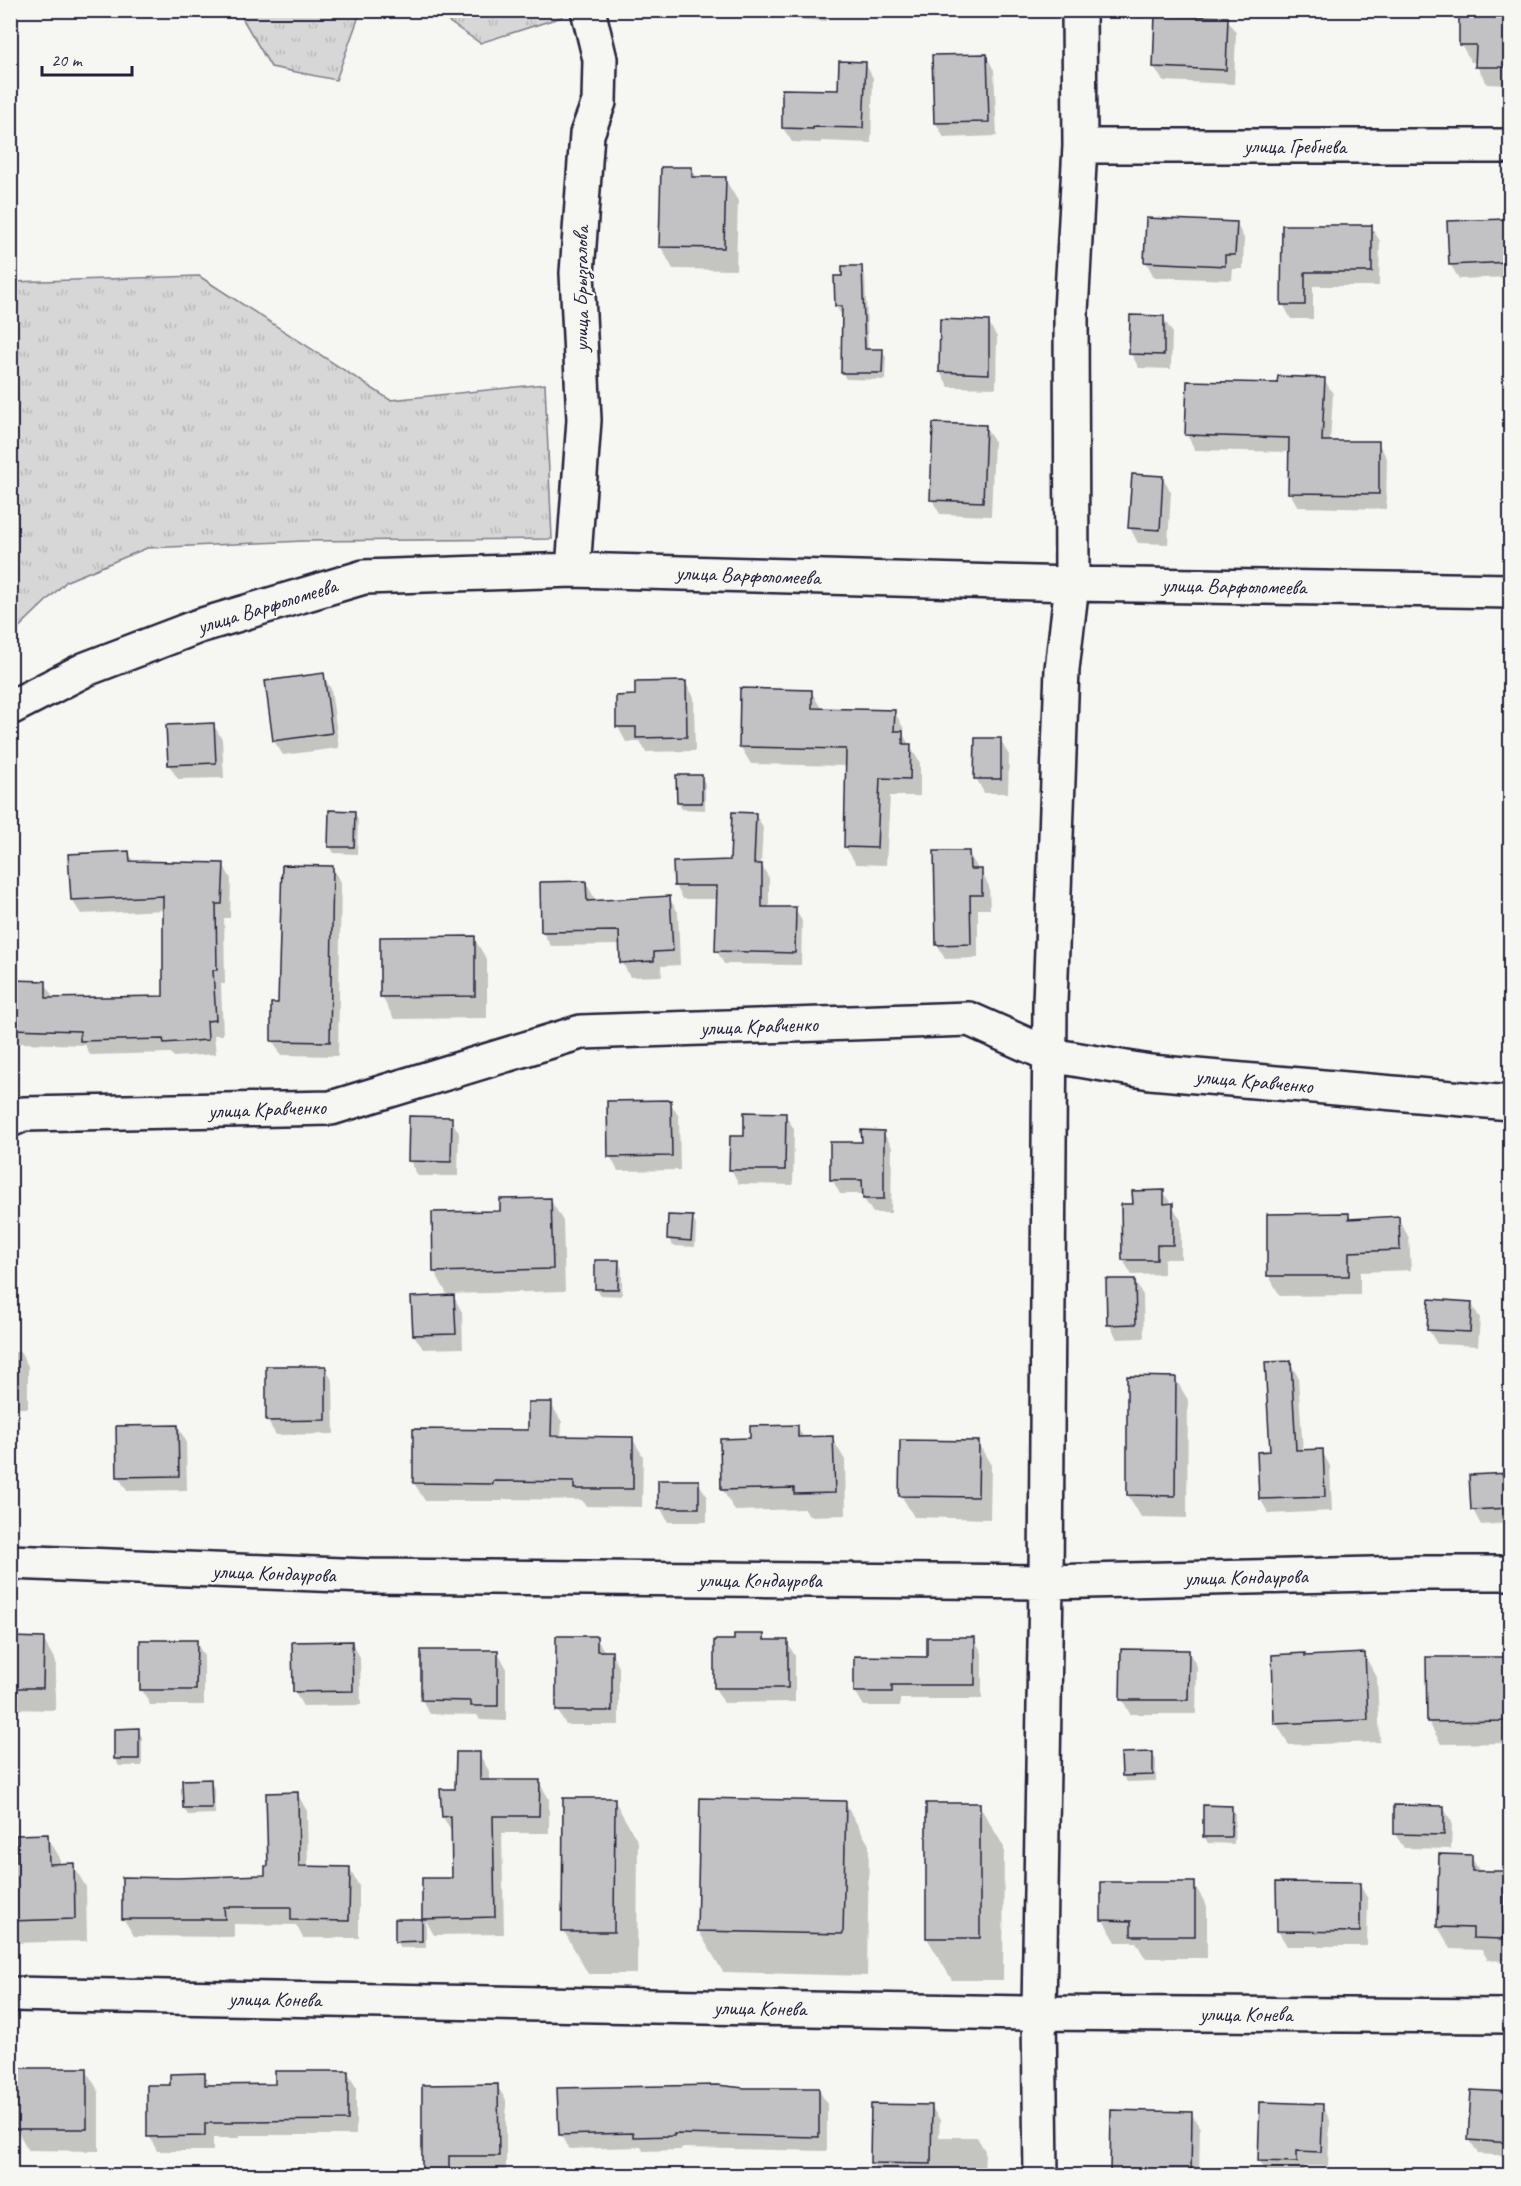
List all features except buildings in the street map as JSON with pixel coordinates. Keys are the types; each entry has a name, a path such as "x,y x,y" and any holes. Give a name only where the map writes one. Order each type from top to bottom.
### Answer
{"street":[{"name":"улица Брызгалова","path":"573,570 584,420 577,273 587,134 599,102 600,91 600,59 588,10"},
{"path":"1041,2175 1039,2013 1046,1582 1050,1055 1062,669 1072,584 1071,312 1080,146 1079,10"},
{"name":"улица Гребнева","path":"1080,146 1510,146"},
{"name":"улица Варфоломеева","path":"10,708 86,669 199,626 364,577 573,570 1072,584 1510,591"},
{"name":"улица Кравченко","path":"10,1120 24,1114 331,1108 581,1032 969,1019 1050,1055 1150,1072 1510,1103"},
{"name":"улица Кондаурова","path":"10,1562 367,1576 1046,1582 1510,1573"},
{"name":"улица Конева","path":"10,1994 1039,2013 1510,2016"}],"green space":[{"path":"357,10 359,16 336,80 271,67 238,11"},
{"path":"561,10 562,17 480,43 433,11"},
{"path":"199,276 390,400 545,384 552,539 304,541 147,548 67,581 11,635 11,282"}]}
